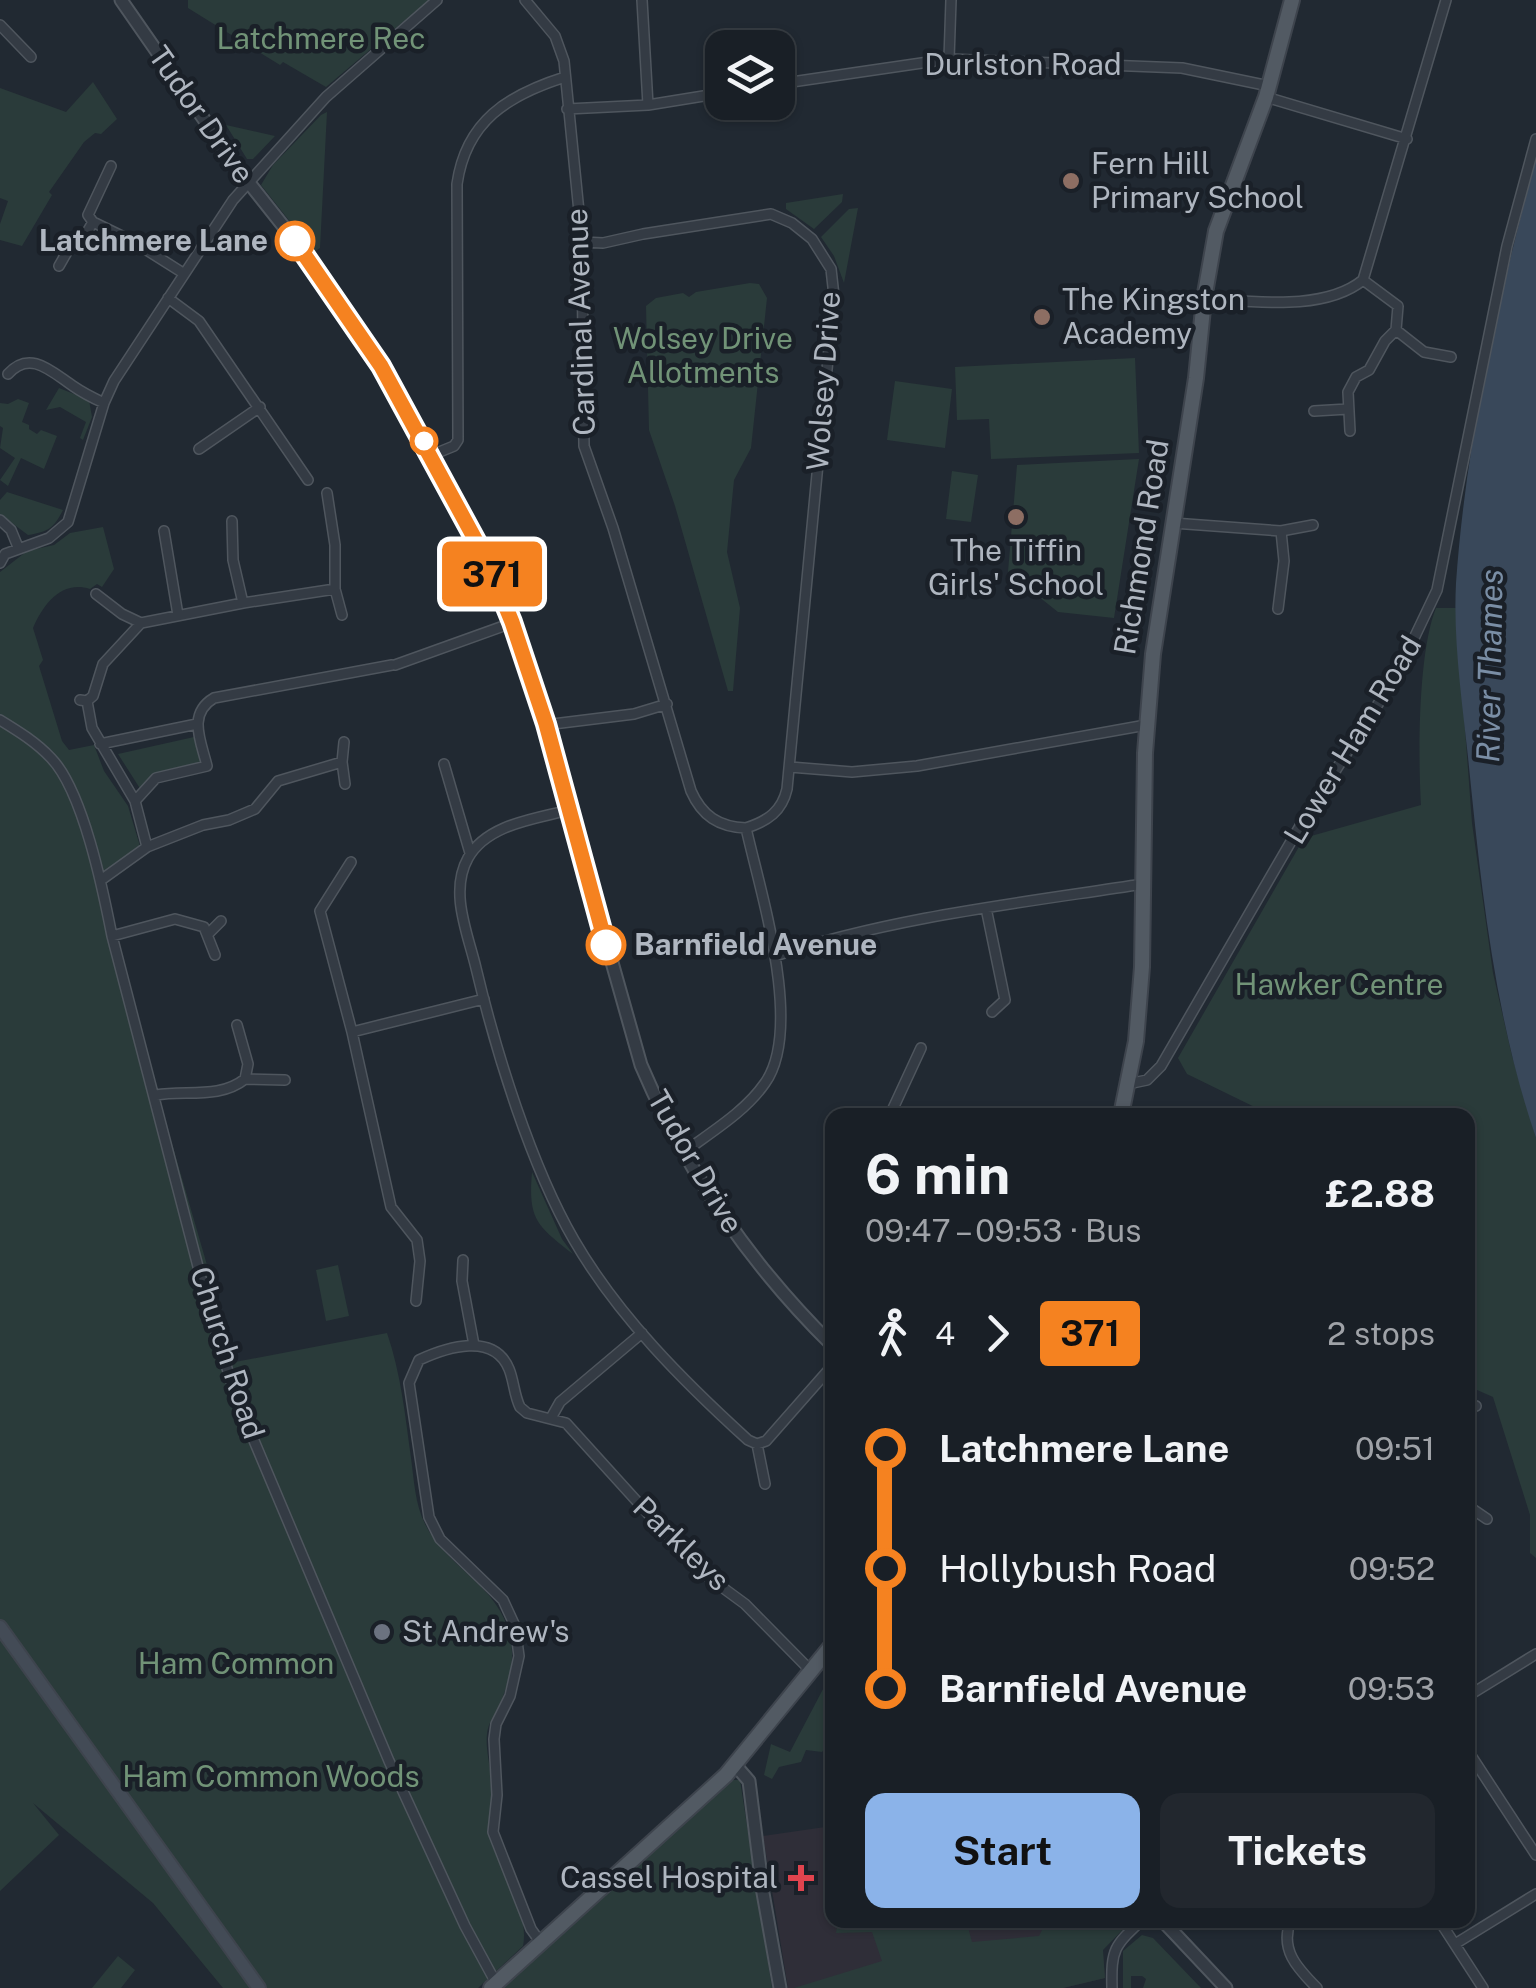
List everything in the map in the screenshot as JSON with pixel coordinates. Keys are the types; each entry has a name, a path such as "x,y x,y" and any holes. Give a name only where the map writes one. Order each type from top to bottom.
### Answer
{"main road":[{"name":"Richmond Road","path":"1123,1108 1142,967 1146,725 1204,299 1216,231 1268,92 1292,0"},
{"path":"0,1627 259,1988"},
{"path":"494,1986 736,1766 825,1654"}],"street":[{"name":"Tudor Drive","path":"120,0 249,183 311,261 381,366 432,455 488,563 512,622 546,724 641,1065 682,1152 752,1255 825,1337"},
{"path":"0,563 5,554 49,538 68,522 104,404 218,220 326,96 437,0"},
{"name":"Cardinal Avenue","path":"526,0 561,47 566,76 582,242 584,446 613,528 696,802 702,812 724,825 746,828"},
{"path":"642,0 648,105"},
{"path":"949,59 950,0"},
{"path":"1204,299 1282,302 1332,296 1363,280 1446,0"},
{"path":"0,24 31,57"},
{"name":"Durlston Road","path":"795,82 949,59 1182,68 1407,139"},
{"path":"432,455 454,446 458,440 457,184 462,154 475,131 496,112 542,84 566,76"},
{"path":"568,109 648,105 705,96"},
{"name":"Lower Ham Road","path":"1129,1080 1150,1077 1160,1066 1294,836 1396,676 1437,590 1507,246 1536,139"},
{"path":"111,166 88,215 93,222 134,242 183,274"},
{"name":"Wolsey Drive","path":"582,242 604,243 771,214 792,223 812,239 831,269 834,296 790,768 780,808 766,820 746,828"},
{"path":"59,266 75,238 86,234 93,222"},
{"path":"1350,432 1348,392 1356,377 1369,370 1396,330 1398,306 1363,280"},
{"path":"168,298 199,321 308,480"},
{"path":"1396,330 1424,352 1450,357"},
{"path":"8,374 16,364 42,365 104,404"},
{"path":"199,449 260,407"},
{"path":"1314,411 1348,409"},
{"path":"327,492 335,545 335,590 342,615"},
{"path":"0,520 11,530 18,547"},
{"path":"232,520 232,560 243,603"},
{"path":"1172,523 1280,531 1314,525"},
{"path":"164,531 178,615"},
{"path":"1278,608 1284,561 1280,531"},
{"path":"147,847 135,801 100,744 84,701 93,696 103,664 141,623 335,590"},
{"path":"96,594 141,623"},
{"path":"135,801 156,778 207,766 197,724 204,705 214,698 394,665 512,622"},
{"path":"546,724 634,714 667,704"},
{"name":"Church Road","path":"0,720 53,760 69,784 101,880 208,1306 236,1398 390,1761 494,1986"},
{"path":"100,744 197,724"},
{"path":"790,768 852,772 917,766 1146,725"},
{"path":"344,742 345,784"},
{"path":"101,880 147,847 254,809 278,781 342,762"},
{"path":"444,764 470,853"},
{"path":"568,810 508,826 470,853 459,896 484,999 548,1190 574,1241 642,1333 687,1384 757,1444 765,1484"},
{"path":"682,1152 753,1098 776,1062 781,1024 775,956 746,828"},
{"path":"351,862 320,911 392,1207 416,1240 420,1261 416,1301"},
{"path":"775,956 818,942 986,908 1143,884"},
{"path":"986,908 1005,1000 992,1012"},
{"path":"112,936 175,918 192,922 209,933 215,955"},
{"path":"209,933 221,920"},
{"path":"352,1032 484,999"},
{"path":"237,1025 248,1064 245,1079"},
{"path":"893,1108 922,1048"},
{"path":"156,1094 185,1090 220,1093 245,1079 285,1080"},
{"path":"463,1260 462,1280 474,1345 419,1360 410,1383 429,1517 440,1539 502,1600 515,1626 519,1656 494,1739 497,1796 493,1832 531,1929 541,1943"},
{"path":"551,1418 560,1402 642,1333"},
{"name":"Parkleys","path":"474,1345 490,1347 502,1356 520,1407 566,1423 700,1571 746,1604 810,1672"},
{"path":"757,1444 766,1441 825,1374"},
{"path":"1475,1511 1487,1519"},
{"path":"1475,1692 1536,1654"},
{"path":"1475,1762 1536,1855"},
{"path":"736,1766 749,1781 780,1988"},
{"path":"1455,1944 1536,1894"},
{"path":"1112,1988 1110,1960 1114,1949 1134,1928"},
{"path":"1170,1928 1226,1988"},
{"path":"1288,1928 1290,1958 1317,1988"},
{"path":"1444,1928 1483,1988"}],"shaded area":[{"name":"Cassel Hospital","path":"825,1827 825,1928 1101,1928 1105,1978 1063,1988 788,1988 763,1836"}],"green space":[{"name":"Latchmere Rec","path":"188,0 429,0 326,87 283,62 280,65 188,8"},
{"path":"93,82 117,119 101,134 95,133 84,142 49,192 52,195 22,246 0,240 0,224 8,201 0,198 0,88 66,112"},
{"path":"327,112 320,248 314,252 261,185 273,165"},
{"path":"226,125 275,136 253,159 247,159"},
{"path":"843,194 842,202 814,229 786,209 786,203"},
{"path":"858,208 844,283 834,256 821,237 849,209"},
{"name":"Wolsey Drive Allotments","path":"759,284 767,298 751,448 734,480 727,552 740,608 733,691 728,691 649,430 646,306 656,298 683,293 689,297 696,292"},
{"path":"1135,358 1139,453 991,459 989,419 957,420 955,367"},
{"path":"895,381 952,389 945,448 887,440"},
{"path":"59,388 89,400 92,417 83,440 80,438 86,422 60,407 46,410"},
{"path":"18,399 29,403 22,422 29,429 57,436 44,469 21,458 8,486 0,480 15,458 0,448 0,403"},
{"path":"1139,459 1114,618 1058,612 1008,572 1017,465"},
{"path":"952,471 978,475 971,522 946,519"},
{"path":"7,492 63,510 50,528 28,535 0,514 0,500"},
{"name":"Ham Common Woods","path":"103,527 114,569 102,587 97,584 90,589 70,588 48,603 33,628 43,660 39,666 62,741 69,750 94,745 104,771 128,806 140,846 99,874 112,936 235,1362 387,1333 399,1379 415,1492 425,1524 449,1556 490,1597 509,1631 510,1672 487,1733 492,1785 489,1832 518,1905 523,1946 478,1988 223,1988 153,1903 33,1803 59,1835 0,1891 0,572 27,551 54,545 70,533"},
{"name":"Hawker Centre","path":"1436,608 1456,608 1472,823 1493,973 1536,1138 1536,1558 1530,1553 1530,1515 1493,1397 1475,1389 1475,1108 1257,1108 1187,1074 1178,1058 1304,838 1421,805 1420,733 1430,627"},
{"path":"194,737 203,764 157,775 141,790 118,754"},
{"path":"532,1172 562,1239 573,1254 537,1220 533,1211"},
{"path":"338,1265 349,1316 326,1321 316,1270"},
{"path":"825,1685 825,1748 822,1752 806,1750 801,1762 779,1767 772,1779 764,1775 771,1744 790,1752"},
{"path":"732,1780 740,1780 772,1988 498,1988 674,1833"},
{"path":"837,1928 968,1928 972,1942 1039,1936 1043,1928 1124,1928 1103,1950 1105,1978 1063,1988 794,1988 882,1961 872,1932 836,1933"},
{"path":"1142,1935 1153,1938 1201,1988 1143,1988 1146,1979 1131,1976 1131,1988 1123,1988 1123,1951"},
{"path":"118,1956 135,1970 121,1988 92,1988"}],"water":[{"name":"River Thames","path":"1536,158 1536,1138 1509,1045 1491,950 1461,692 1455,605 1476,422 1509,263"}],"bus line":[{"name":"371","path":"295,241 381,366 488,563 546,724 606,945"}],"place":[{"name":"Fern Hill Primary School","path":"1071,181"},
{"name":"Latchmere Lane","path":"295,241"},
{"name":"The Kingston Academy","path":"1042,317"},
{"name":"The Tiffin Girls' School","path":"1016,517"},
{"name":"Barnfield Avenue","path":"606,945"},
{"name":"St Andrew's","path":"382,1632"},
{"name":"Cassel Hospital","path":"801,1878"}],"park label":[{"name":"Ham Common","path":"236,1664"}]}
